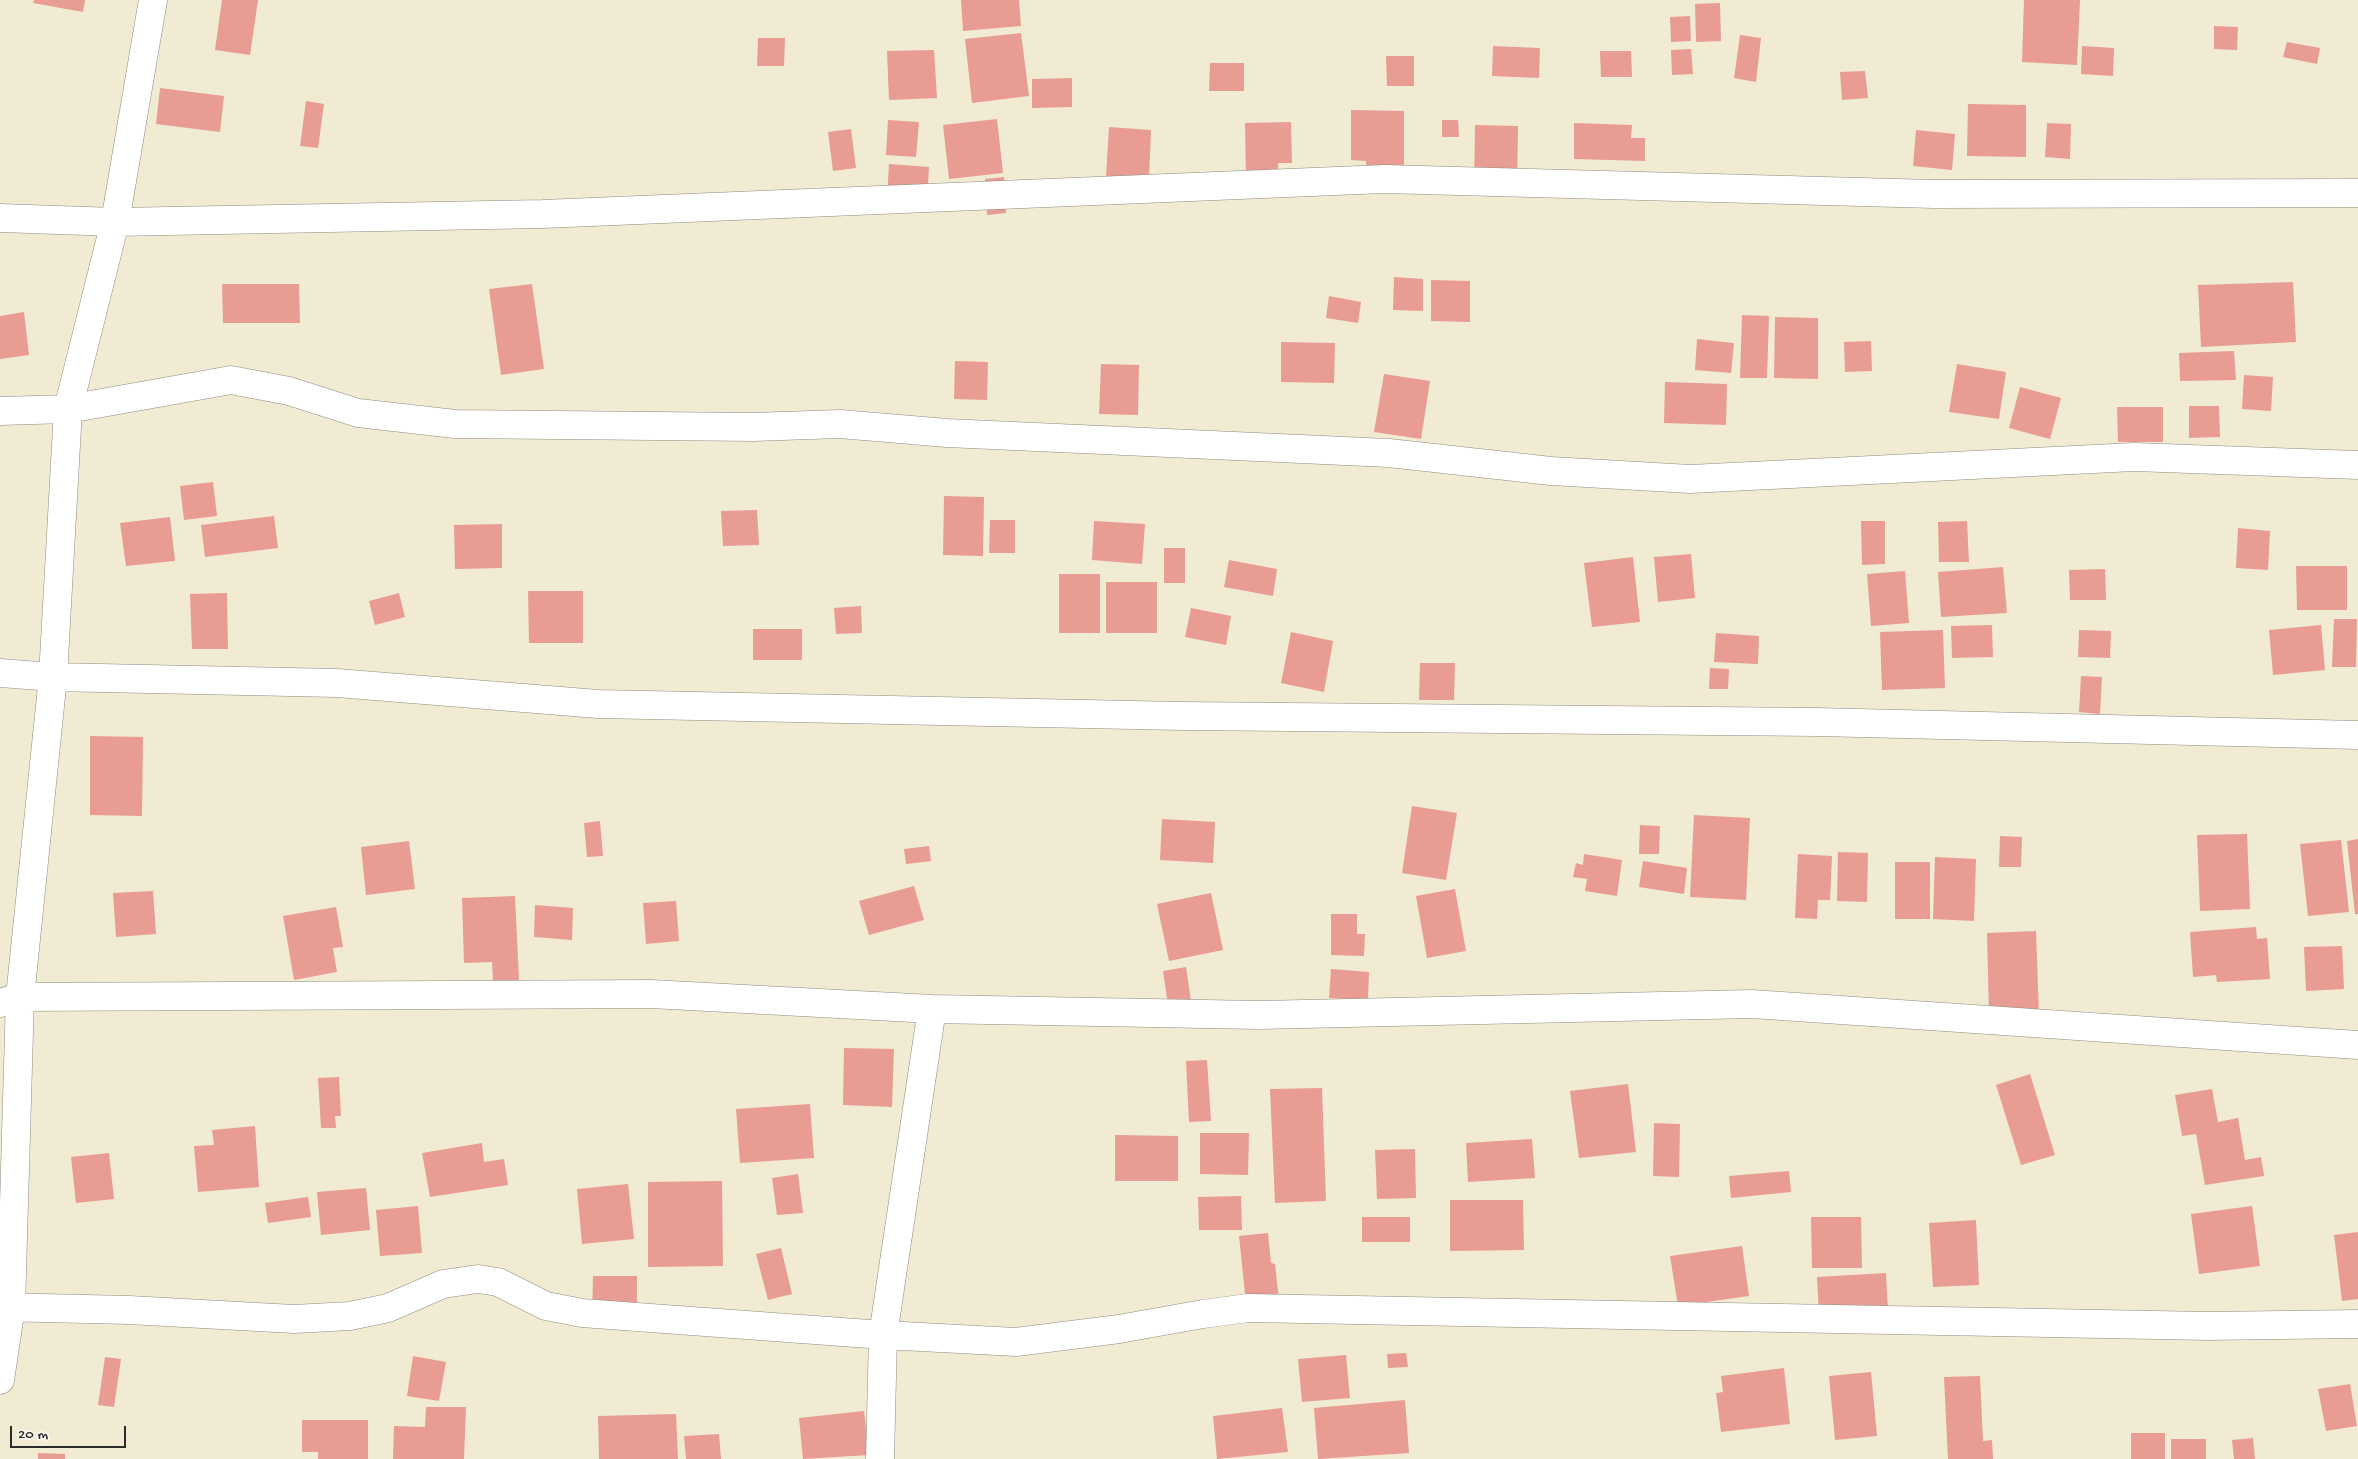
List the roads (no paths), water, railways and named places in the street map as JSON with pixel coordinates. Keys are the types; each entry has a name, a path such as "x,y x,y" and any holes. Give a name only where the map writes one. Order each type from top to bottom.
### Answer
{"street":[{"path":"0,1380 5,1307 10,1000 53,677 68,409 115,222 153,0"},
{"path":"0,218 115,222 543,214 1384,179 1934,194 2358,193"},
{"path":"0,411 68,409 231,380 289,391 358,413 455,424 753,427 840,424 947,433 1389,453 1551,471 1690,479 2134,457 2358,465"},
{"path":"0,673 53,677 337,683 618,704 1182,716 1817,722 2358,734"},
{"path":"10,1000 650,994 932,1009 1259,1015 1752,1004 2358,1045"},
{"path":"880,1459 883,1335 932,1009"},
{"path":"5,1307 129,1310 294,1319 350,1316 388,1308 443,1284 478,1279 498,1282 546,1306 582,1313 883,1335 1016,1342 1119,1329 1248,1308 2198,1326 2358,1324"}]}
